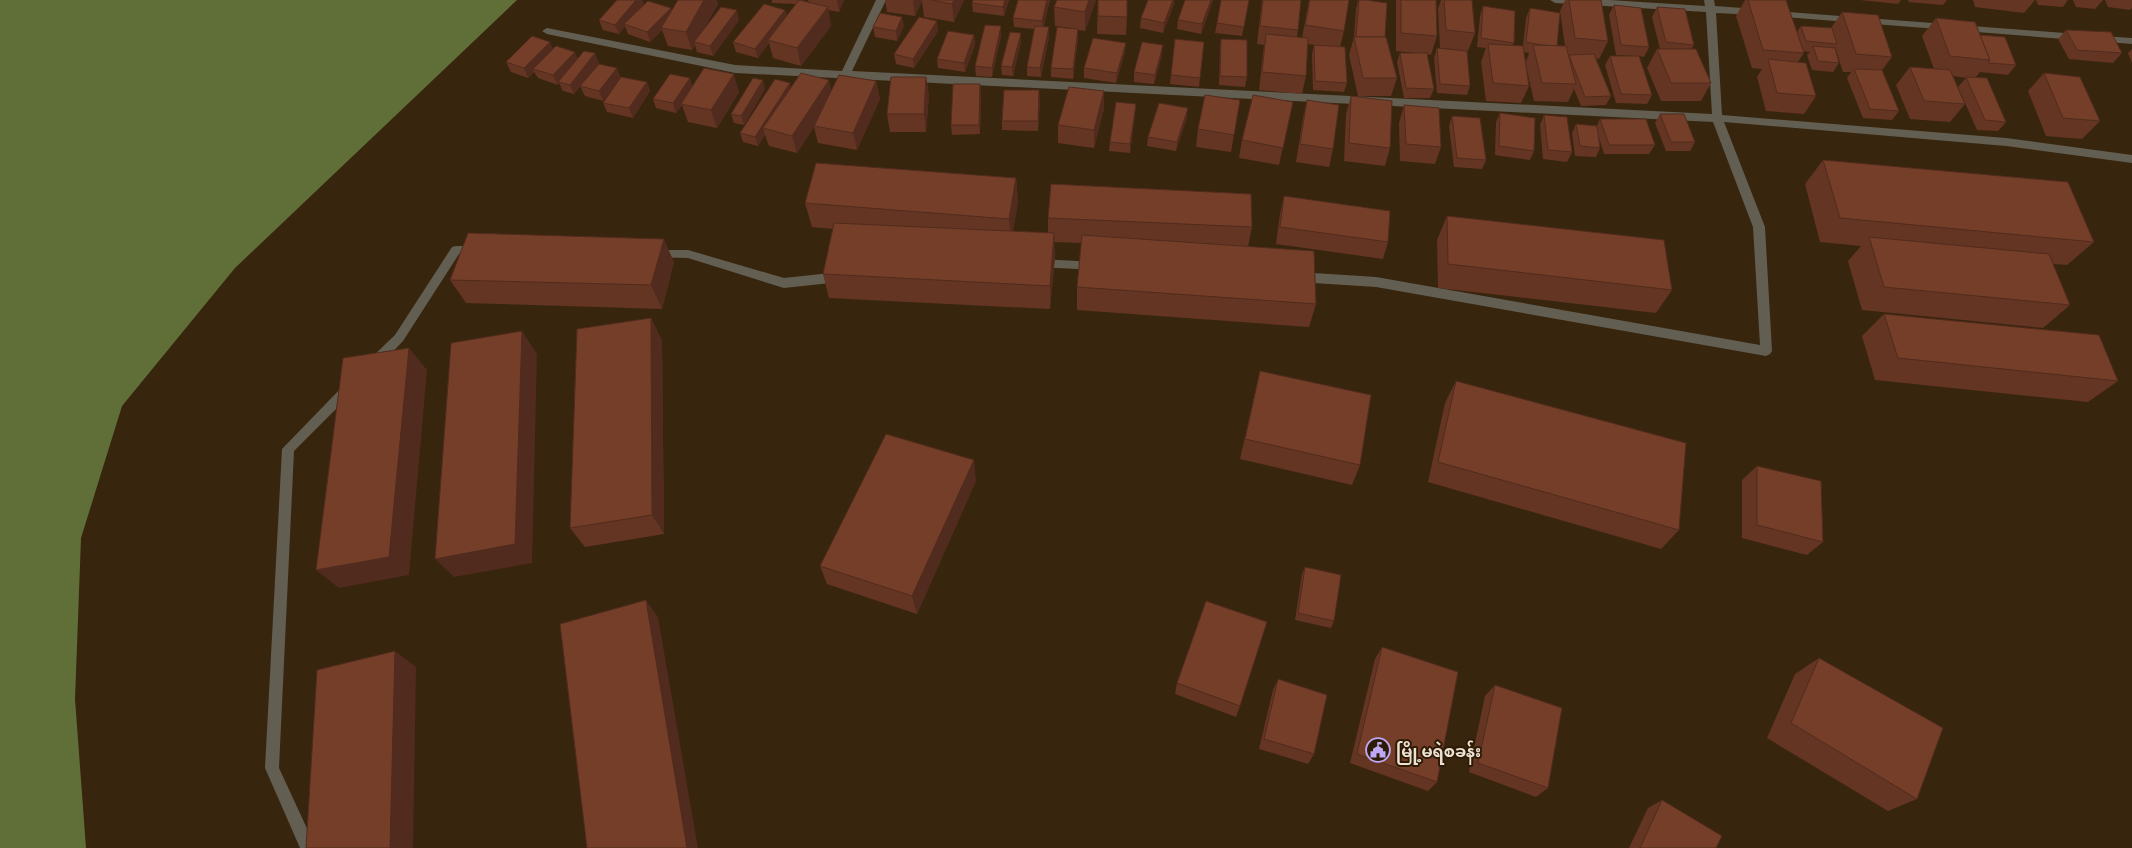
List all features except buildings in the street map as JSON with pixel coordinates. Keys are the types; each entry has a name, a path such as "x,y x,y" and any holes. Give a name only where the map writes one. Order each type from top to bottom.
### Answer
{"street":[{"path":"846,74 881,0"},
{"path":"1555,0 1710,4 2132,41"},
{"path":"1287,277 1376,282 1766,351 1759,227 1717,118 1710,4"},
{"path":"547,30 735,69 1039,86 1717,118 2006,142 2132,159"},
{"path":"308,848 272,768 288,449 399,338 456,250 485,250"},
{"path":"640,253 688,254 784,283 853,275"},
{"path":"1030,263 1109,267"}],"shaded area":[{"path":"0,0 517,0 235,268 122,406 81,538 75,699 86,848 0,848"}],"place":[{"name":"မြို့မရဲစခန်း","path":"1378,750"}]}
